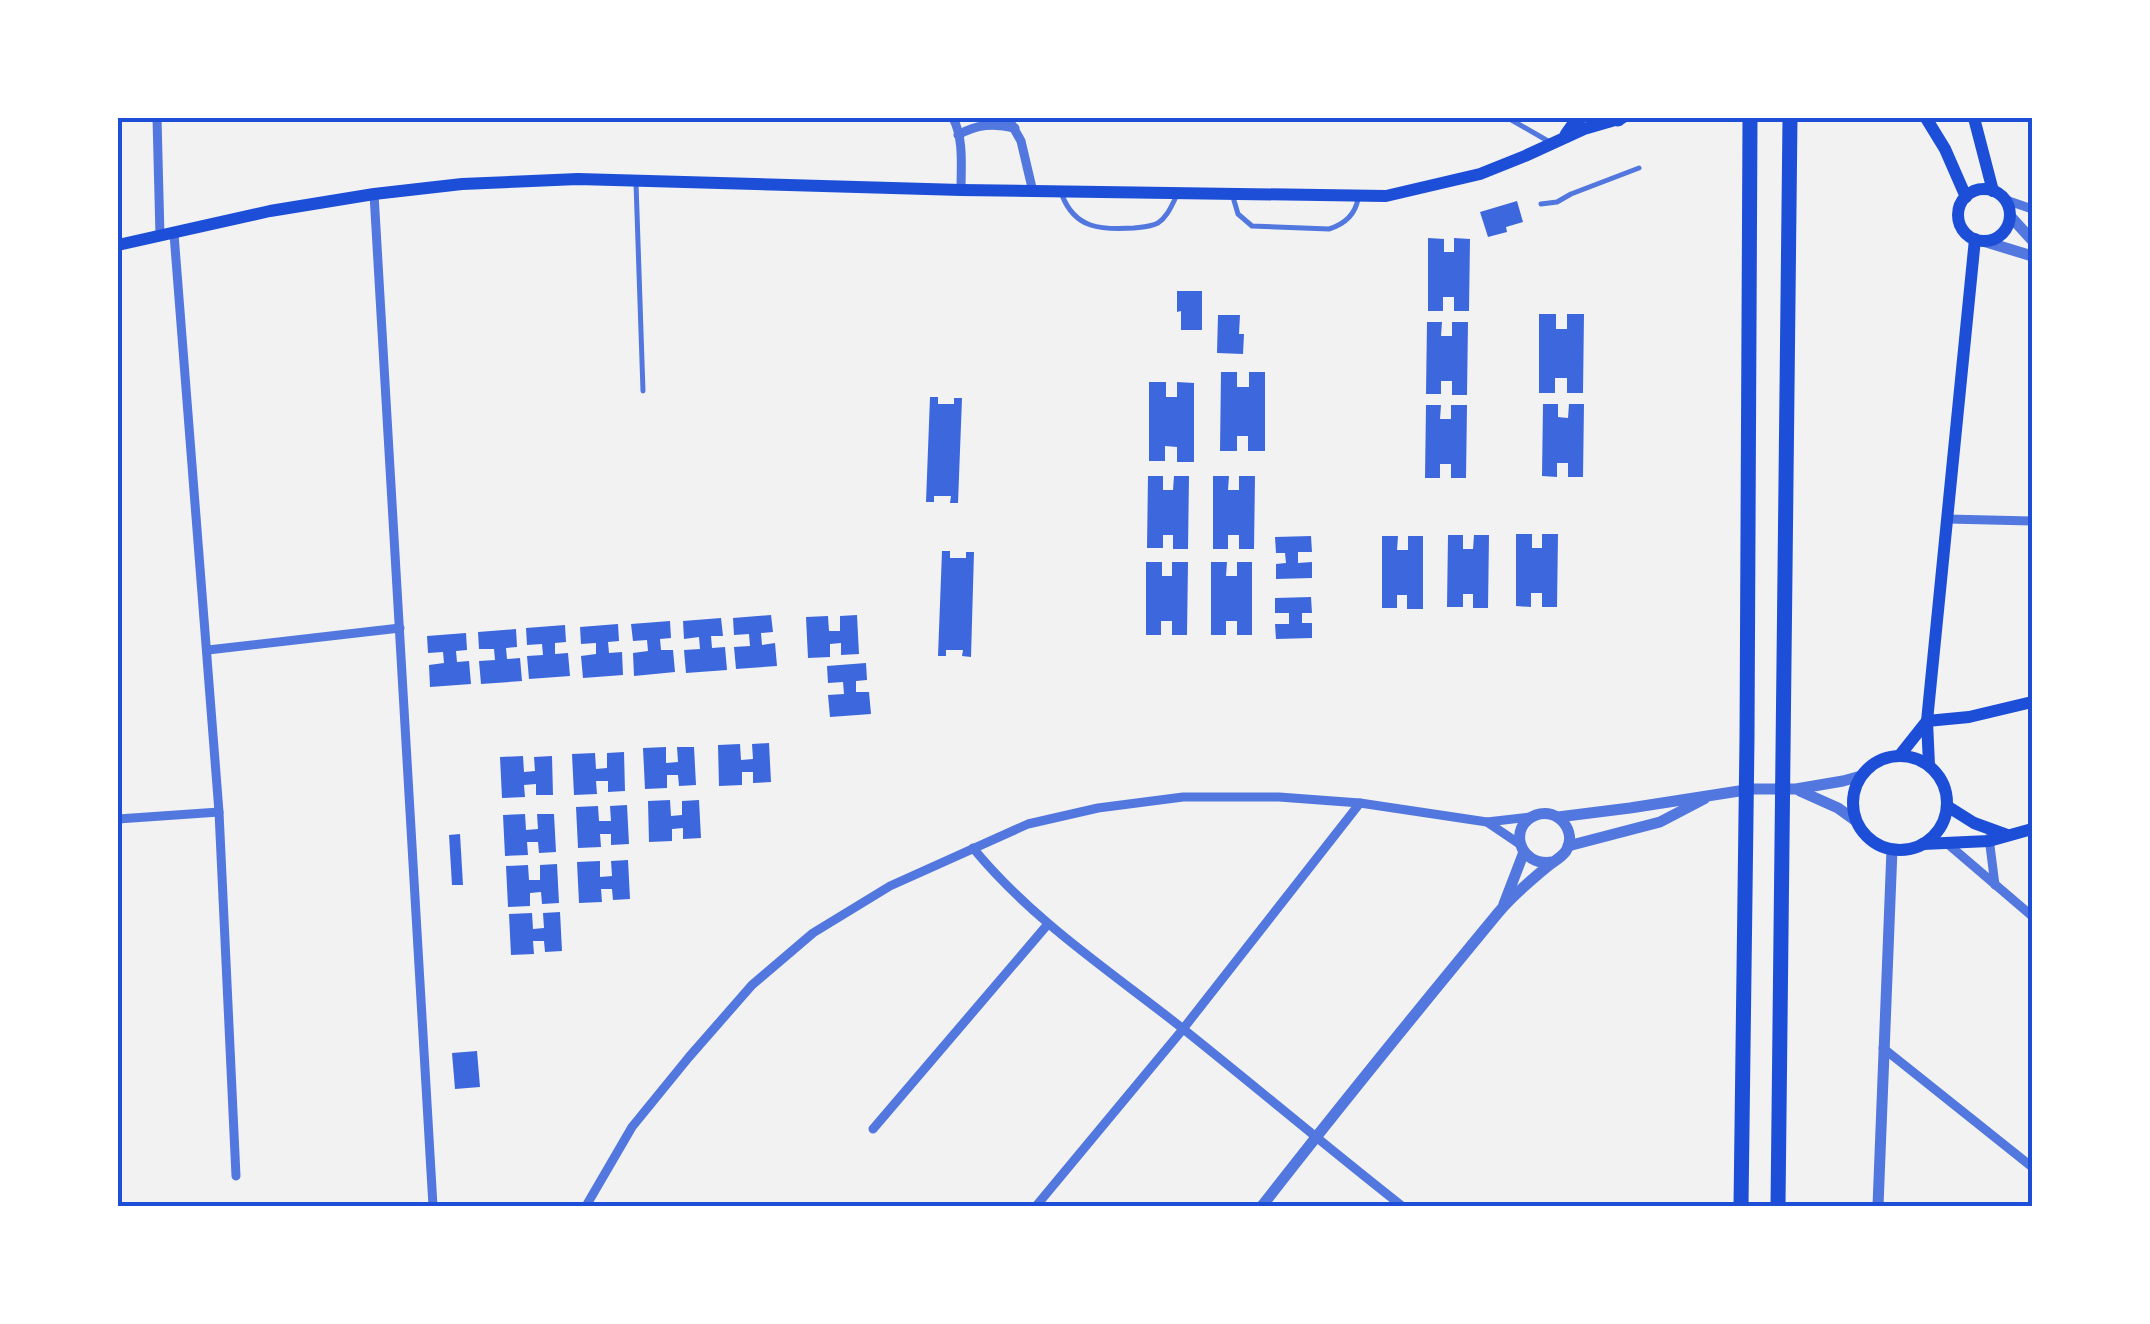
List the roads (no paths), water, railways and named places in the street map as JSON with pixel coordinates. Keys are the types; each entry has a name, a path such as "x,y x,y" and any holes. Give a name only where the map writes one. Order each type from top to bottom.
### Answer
{"highway":[{"path":"1559,139 1579,118"},
{"path":"1741,1206 1750,118"},
{"path":"1778,1206 1790,118"}],"main road":[{"path":"118,245 270,211 374,194 462,184 578,179 1033,192 1386,196 1480,174 1619,118"},
{"path":"1926,118 1966,197"},
{"path":"1974,118 1994,190 2006,200 2010,216 1999,236 1979,240 1967,235 1959,220 1961,204 1978,190 1994,190"},
{"path":"1929,765 1927,722 1979,240"},
{"path":"1900,755 1927,722 2032,702"},
{"path":"1900,755 1929,765 1946,790 1944,821 1935,834 1908,850 1892,850 1864,834 1853,806 1854,790 1861,776 1885,758 1900,755"},
{"path":"1947,806 1989,835"},
{"path":"1923,844 2010,836 2032,829"}],"street":[{"path":"157,118 158,188 167,235 208,650 236,1176"},
{"path":"953,118 961,156 961,190"},
{"path":"1008,118 1033,192"},
{"path":"958,135 988,124 1014,128"},
{"path":"374,194 433,1206"},
{"path":"2006,200 2032,209"},
{"path":"2010,216 2032,240"},
{"path":"1979,240 2032,256"},
{"path":"1947,519 2032,521"},
{"path":"208,650 400,628"},
{"path":"586,1206 632,1127 752,985 813,933 890,886 1028,824 1098,808 1183,798 1279,797 1360,803 1487,822 1541,814 1558,817 1752,789 1796,790 1861,776"},
{"path":"1796,790 1838,808 1856,821"},
{"path":"1568,846 1660,822 1708,797"},
{"path":"1036,1206 1183,1028 1360,803"},
{"path":"118,820 219,812"},
{"path":"1502,908 1522,848 1522,828 1533,816"},
{"path":"1262,1206 1502,908 1559,859 1568,846 1568,830 1558,817"},
{"path":"1487,822 1536,862 1552,862"},
{"path":"1989,835 1995,885"},
{"path":"1949,844 2032,916"},
{"path":"973,848 1048,924 1402,1206"},
{"path":"1878,1206 1892,850"},
{"path":"873,1129 1048,924"},
{"path":"1883,1048 2032,1167"}],"lane":[{"path":"1508,118 1559,139"},
{"path":"1541,204 1558,202 1638,168"},
{"path":"636,180 644,390"},
{"path":"1061,192 1067,208 1085,223 1126,228 1156,224 1167,214 1178,193"},
{"path":"1233,194 1238,214 1252,226 1330,230 1350,217 1358,196"}]}
